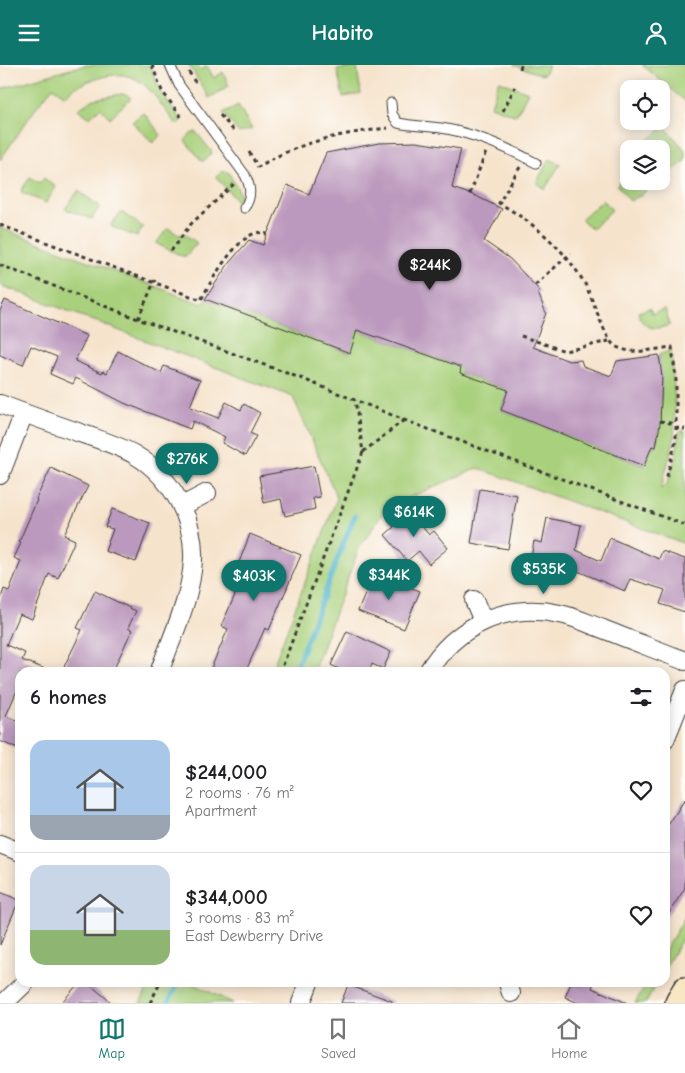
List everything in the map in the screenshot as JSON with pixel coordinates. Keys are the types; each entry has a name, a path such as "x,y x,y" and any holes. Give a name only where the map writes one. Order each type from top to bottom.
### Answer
{"main road":[{"path":"678,1003 685,990"}],"street":[{"path":"0,404 126,449 138,456 166,483 182,506 192,533 193,561 187,594 161,667"},
{"path":"0,475 24,413"},
{"path":"182,506 207,493"},
{"path":"474,600 483,621"},
{"path":"431,667 452,641 483,621 503,614 526,610 558,613 685,661"},
{"path":"670,728 685,690"},
{"path":"0,844 15,849"},
{"path":"4,1003 21,987"},
{"path":"301,1003 307,987"}],"lane":[{"path":"170,65 179,85 245,175 250,190 248,203 244,208"},
{"path":"391,103 392,113 398,123 441,128 472,135 536,163"}],"path":[{"path":"152,65 162,91 182,119"},
{"path":"186,65 197,85"},
{"path":"503,111 515,87"},
{"path":"220,115 234,131"},
{"path":"249,152 258,167 293,149 318,140 344,133 390,128"},
{"path":"470,194 488,147 481,146"},
{"path":"519,163 520,166 499,203 540,229 566,258 590,294 609,341 615,346 636,352 668,345 672,347 676,370 676,440 666,480"},
{"path":"171,251 197,217 234,183"},
{"path":"0,225 155,281 201,300 218,271 248,236 259,232 267,234"},
{"path":"535,285 571,253"},
{"path":"0,265 138,319 354,399 404,420 685,525"},
{"path":"138,319 155,281"},
{"path":"521,336 566,351 609,341"},
{"path":"282,667 363,452 354,399"},
{"path":"363,452 404,420"},
{"path":"660,421 685,429"},
{"path":"150,1003 158,987"}],"green space":[{"path":"85,65 150,65 161,93 182,121 178,124 175,123 144,85 125,75 113,75 89,81 76,87 65,96 53,87 38,105 0,160 0,89"},
{"path":"189,65 197,65 201,70 207,66 214,78 223,72 229,86 209,98"},
{"path":"514,65 549,65 542,75"},
{"path":"642,65 685,65 685,101 670,88 670,80 660,80"},
{"path":"357,67 361,94 343,97 337,70"},
{"path":"500,81 528,92 517,114 514,115 491,106"},
{"path":"122,94 131,98 110,118 100,108 90,118 78,109 94,99"},
{"path":"238,105 252,129 239,133 223,113"},
{"path":"144,113 161,135 153,143 132,122"},
{"path":"660,130 668,130 685,150 685,161 670,172 670,140 649,140"},
{"path":"196,132 212,152 204,161 185,141 191,134"},
{"path":"549,160 560,164 545,189 537,184 537,181"},
{"path":"223,171 228,172 237,187 241,196 237,201 216,177"},
{"path":"30,177 40,183 44,178 56,187 46,203 22,193 21,191"},
{"path":"621,190 646,190 643,194 630,201"},
{"path":"78,191 100,206 92,219 65,209"},
{"path":"603,200 612,210 592,229 581,219"},
{"path":"121,212 143,227 137,237 112,227 111,225"},
{"path":"0,228 202,304 206,299 349,353 357,330 461,367 460,373 508,390 501,410 644,466 652,446 656,447 658,435 661,401 659,355 671,350 675,402 674,440 661,489 667,484 675,459 680,431 685,431 685,544 478,468 387,507 359,548 315,667 273,667 337,498 293,397 0,285"},
{"path":"168,228 179,235 185,234 197,243 186,256 182,256 157,244"},
{"path":"650,308 652,314 665,309 670,325 654,328 646,325 638,312"},
{"path":"685,917 685,934 670,960 670,942"},
{"path":"148,987 199,987 233,1003 140,1003"},
{"path":"645,987 655,987 646,1003 635,1003"}],"building":[{"path":"416,142 461,149 452,188 476,196 502,209 484,241 510,259 540,291 538,293 546,313 533,347 569,361 581,360 583,366 611,376 617,361 659,355 662,377 660,424 656,447 652,446 644,466 501,410 508,390 460,373 461,367 357,330 350,353 205,299 229,263 249,240 263,245 287,185 309,194 326,153 379,143"},
{"path":"5,300 87,336 75,361 102,373 103,371 107,373 118,351 161,373 164,366 200,380 190,407 218,418 226,402 241,410 244,404 260,413 250,433 256,436 245,456 222,443 225,437 193,421 190,429 124,403 76,378 73,384 50,374 57,357 31,346 23,365 0,355 0,311"},
{"path":"314,466 320,497 313,498 315,509 285,516 281,499 264,503 259,476"},
{"path":"51,468 88,486 64,535 75,540 58,578 49,574 32,619 19,614 6,645 25,653 22,660 40,667 15,667 15,695 6,716 15,720 15,748 0,741 0,601 4,589 9,591 21,561 14,558 36,499"},
{"path":"480,489 517,495 508,549 471,543"},
{"path":"406,507 429,535 434,531 448,548 429,564 419,551 407,561 385,535 394,527 389,521"},
{"path":"112,509 150,523 136,562 105,551 113,529 105,527"},
{"path":"547,518 581,525 576,550 601,561 610,538 659,559 662,551 685,559 685,612 660,604 665,590 630,579 625,591 580,572 530,563 534,541 542,543"},
{"path":"250,534 301,555 269,630 265,628 248,667 212,667 228,629 221,626 245,573 236,570"},
{"path":"374,573 420,591 404,629 358,611"},
{"path":"95,591 136,611 128,628 132,630 115,667 64,667 82,630 77,628"},
{"path":"347,631 391,652 384,667 372,664 371,667 335,667 331,665"},
{"path":"685,799 685,888 670,911 670,822"},
{"path":"0,892 15,898 15,909 0,945"},
{"path":"75,987 93,987 112,1003 61,1003"},
{"path":"347,987 354,987 392,1001 392,1003 341,1003"},
{"path":"569,987 592,987 627,1003 578,1003 565,997"}],"waterway":[{"path":"296,667 355,516"},
{"path":"168,1003 176,987"}]}
